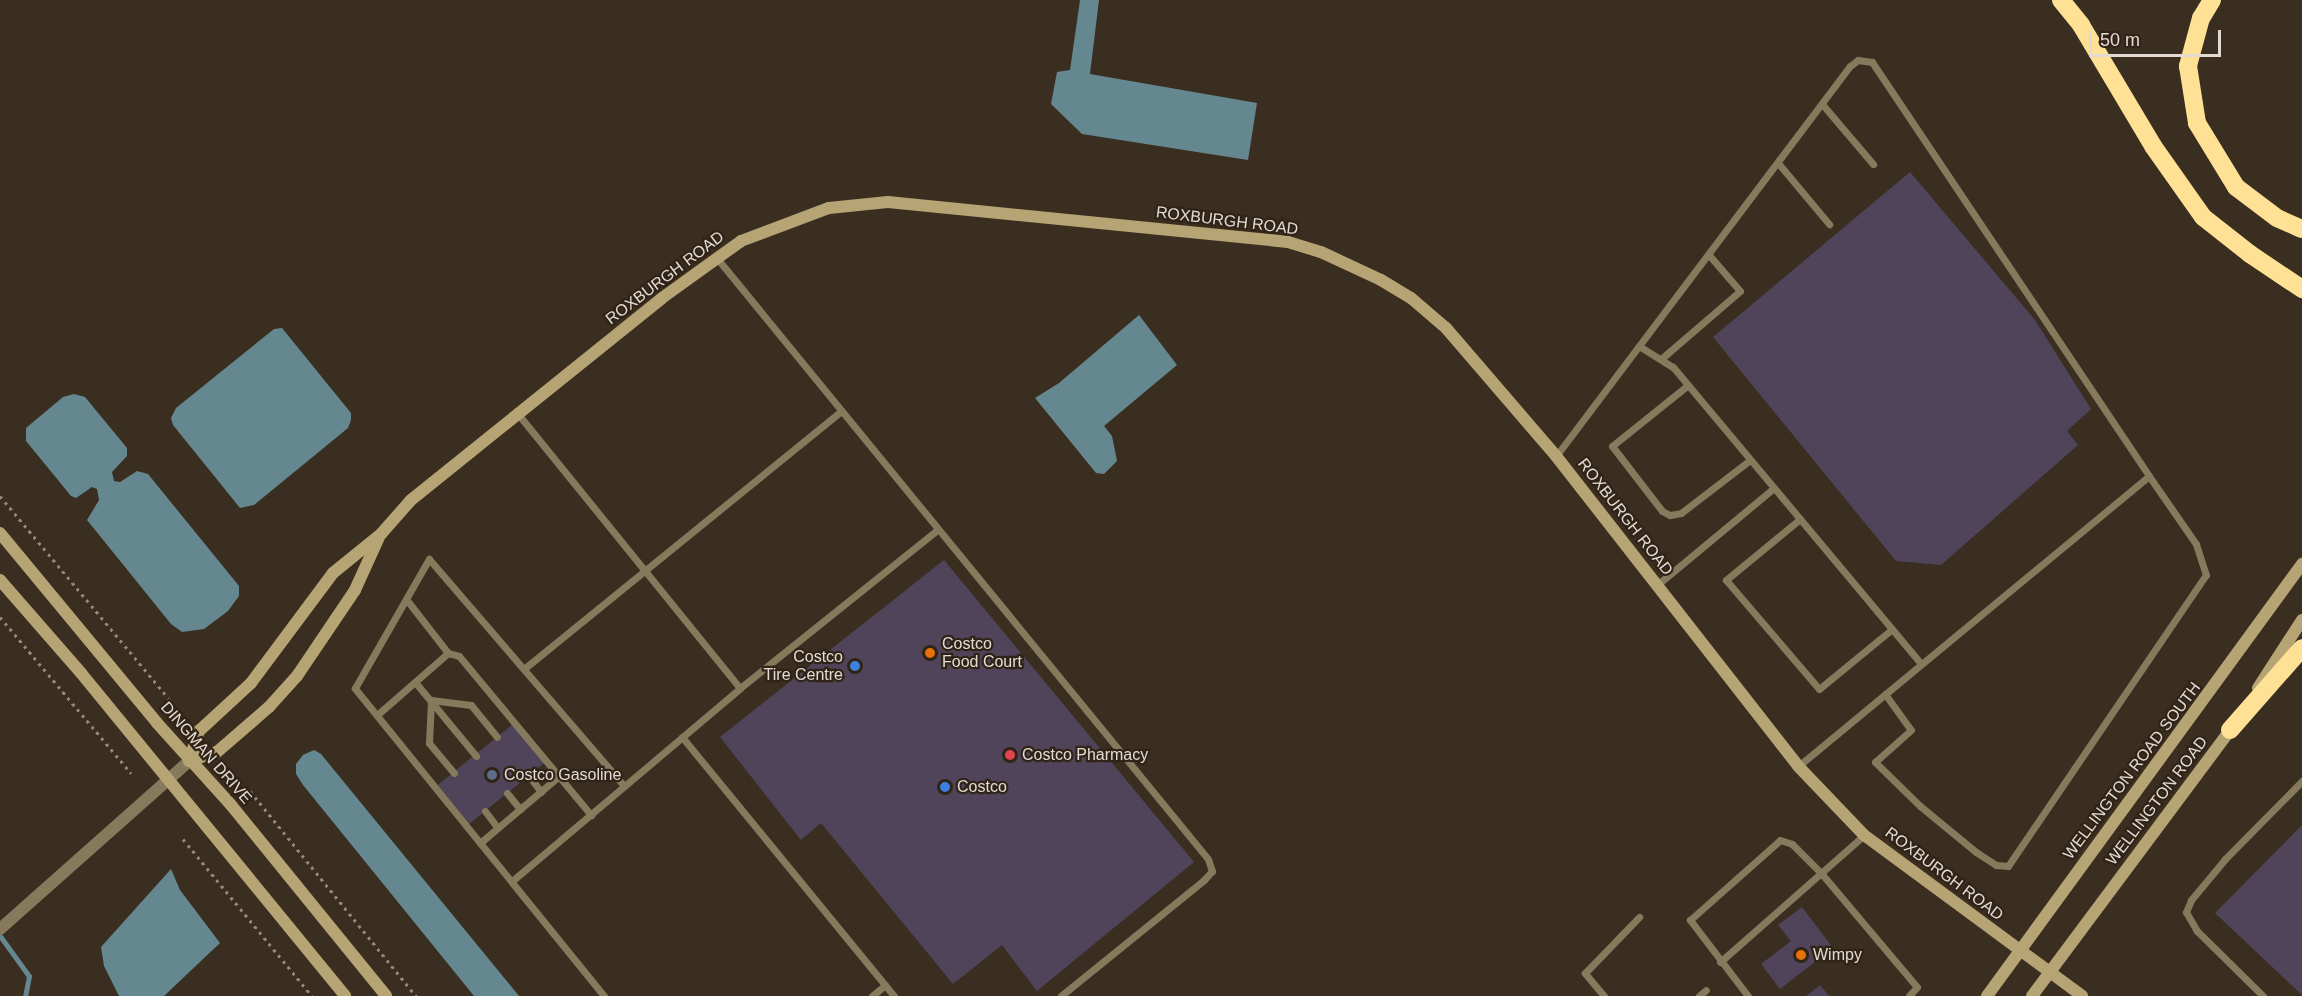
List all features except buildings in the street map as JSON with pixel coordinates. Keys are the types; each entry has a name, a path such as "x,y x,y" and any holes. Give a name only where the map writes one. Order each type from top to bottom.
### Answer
{"highway":[{"path":"2061,0 2080,25 2153,146 2203,217 2250,254 2302,288"},
{"path":"2212,0 2201,18 2188,66 2197,123 2236,187 2277,218 2302,229"},
{"path":"2230,730 2302,648"}],"street":[{"name":"ROXBURGH ROAD","path":"189,761 199,731 251,683 333,573 381,534 411,500 716,257 770,227 829,208 888,202 1288,242 1320,252 1411,297 1446,328 1556,456 1798,766 1864,835 2082,996"},
{"name":"DINGMAN DRIVE","path":"0,532 189,761 231,805 386,996"},
{"name":"ROXBURGH ROAD","path":"189,761 217,752 269,707 297,676 355,590 381,534"},
{"name":"WELLINGTON ROAD SOUTH","path":"1987,996 2302,564"},
{"path":"0,580 345,996"},
{"name":"WELLINGTON ROAD","path":"2032,996 2230,730 2302,620"},
{"path":"0,929 189,761"}],"lane":[{"path":"1556,456 1822,104 1858,60 1872,62 1881,71 2196,544 2206,575 2008,866 1996,865 1976,852 1920,806 1875,762 1911,730 1885,694"},
{"path":"1822,104 1873,164"},
{"path":"1778,163 1829,224"},
{"path":"1661,359 1740,291 1708,255"},
{"path":"716,257 840,412 1208,860 1212,870 1061,996"},
{"path":"1639,346 1661,359 1688,385 1921,664"},
{"path":"1688,385 1612,446 1662,511 1670,515 1681,513 1750,460"},
{"path":"525,668 840,412"},
{"path":"518,414 740,688"},
{"path":"1798,766 2149,476"},
{"path":"1657,585 1774,488"},
{"path":"1800,519 1726,580 1819,689 1892,629"},
{"path":"512,882 740,688 937,530"},
{"path":"604,996 355,688 429,559 624,786"},
{"path":"406,599 448,653 459,656 591,815"},
{"path":"377,716 448,653"},
{"path":"415,682 476,756"},
{"path":"431,700 471,705 497,737"},
{"path":"431,700 429,743 454,773"},
{"path":"682,737 894,996"},
{"path":"529,776 541,792"},
{"path":"480,843 559,776"},
{"path":"2263,996 2197,931 2186,912 2191,900 2225,859 2302,781"},
{"path":"507,793 520,809"},
{"path":"485,811 498,828"},
{"path":"1719,962 1864,835"},
{"path":"1748,996 1719,962 1690,920 1780,840 1792,844 1821,873 1917,987 1909,996"},
{"path":"1604,996 1585,974 1639,917"},
{"path":"872,996 885,985"},
{"path":"1699,996 1706,990"}],"path":[{"path":"0,496 171,701"},
{"path":"0,617 131,773"},
{"path":"250,791 416,996"},
{"path":"183,839 312,996"}],"water":[{"path":"1080,0 1099,0 1090,74 1257,103 1248,160 1082,134 1051,104 1057,72 1070,70"},
{"path":"1139,315 1177,365 1104,426 1112,436 1117,461 1104,474 1096,473 1035,398 1059,383"},
{"path":"282,328 351,413 351,420 348,428 254,505 240,508 173,425 171,418 176,408 274,329"},
{"path":"74,394 85,397 127,448 127,456 112,472 114,481 120,482 137,471 148,474 239,586 239,596 228,611 204,629 182,632 171,624 87,520 99,500 97,489 92,487 76,498 71,496 26,441 26,428 63,397"},
{"path":"314,750 321,754 519,996 474,996 303,785 296,774 296,764 303,755"},
{"path":"171,869 180,890 220,943 164,996 119,996 104,966 101,947"}],"waterway":[{"path":"0,936 29,976 25,996"}],"place":[{"name":"Costco Food Court","path":"930,653"},
{"name":"Costco Tire Centre","path":"855,666"},
{"name":"Costco Pharmacy","path":"1010,755"},
{"name":"Costco Gasoline","path":"492,775"},
{"name":"Costco","path":"945,787"},
{"name":"Wimpy","path":"1801,955"}]}
